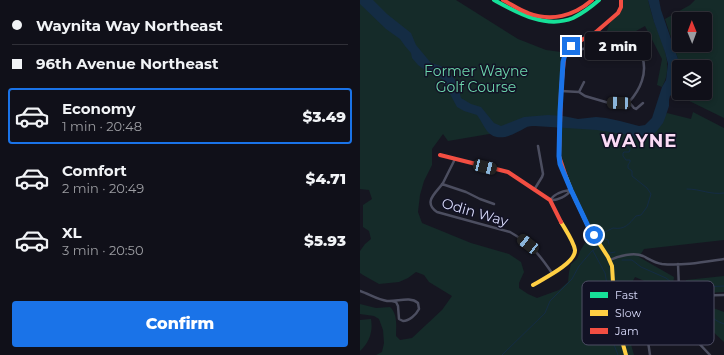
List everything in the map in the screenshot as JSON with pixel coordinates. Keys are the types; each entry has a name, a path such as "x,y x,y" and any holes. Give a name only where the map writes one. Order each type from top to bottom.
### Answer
{"main road":[{"path":"494,0 525,16 538,21 549,22 562,21 574,17 587,10 599,0"},
{"path":"503,0 528,13 552,18 564,17 576,12 592,0"},
{"path":"613,281 610,260 588,226 560,164 560,112 563,62 567,50 571,46 596,32 618,13 621,8 621,0"},
{"path":"440,155 508,172 550,200 574,246 575,252 570,261 533,285"},
{"path":"623,345 626,355"}],"street":[{"path":"561,91 579,92 585,96 609,103 629,102 635,95 643,79 644,64 629,35 624,35 604,43 572,52"},
{"path":"579,92 584,82"},
{"path":"629,102 636,109 643,103"},
{"path":"534,190 543,174 538,146"},
{"name":"Odin Way","path":"455,159 442,184 431,198 430,204 432,209 437,212 510,232 538,253 552,273"},
{"path":"442,184 494,204"},
{"path":"550,200 552,197 571,190"},
{"path":"610,260 620,256 636,254 640,254 661,264 678,264 724,259"},
{"path":"678,264 680,281"},
{"path":"360,291 382,300 414,300 418,303 419,309 417,313 408,321 402,322 399,319 398,304 392,301"},
{"path":"714,295 724,295"},
{"path":"649,345 650,355"},
{"path":"702,345 710,355"}],"green space":[{"name":"Former Wayne Golf Course","path":"360,0 456,0 518,39 546,50 561,52 561,121 545,122 501,132 448,141 443,134 432,149 432,165 424,181 420,195 418,212 422,223 471,243 509,254 521,262 524,272 519,283 519,288 537,298 559,290 568,282 571,264 577,259 585,243 594,236 561,164 561,122 634,129 652,127 667,113 691,119 693,112 724,128 724,240 644,249 639,257 674,277 674,281 644,281 635,277 633,281 582,281 582,345 631,345 634,355 376,355 382,352 384,343 383,330 379,319 374,316 360,314 360,304 376,308 390,307 393,310 395,317 396,336 400,340 412,338 442,310 452,296 429,282 424,275 416,272 399,282 379,284 360,273 360,251 371,239 369,231 363,227 363,205 372,199 369,190 360,189"},
{"path":"621,0 648,0 666,56 667,71 662,87 657,85 662,59 645,26 629,35 602,43 612,18 621,7"},
{"path":"695,0 724,0 724,118 687,100 712,100 712,60 678,60 676,52 712,52 712,12 678,12 690,5"},
{"path":"672,15 672,41 665,19"},
{"path":"724,276 724,292 714,293 714,281 686,280"},
{"path":"714,308 724,312 724,342 714,333"},
{"path":"371,319 372,328 370,336 360,351 360,320"}],"water":[{"path":"360,0 373,0 387,14 411,33 416,45 431,63 445,68 457,82 461,98 471,104 481,107 494,123 501,126 524,117 548,115 578,119 596,117 606,118 639,126 645,125 652,118 662,87 666,80 668,64 648,0 659,0 672,42 672,52 676,52 678,59 672,60 672,94 670,96 669,106 665,118 656,132 648,137 638,138 630,135 597,130 530,126 506,137 496,137 487,131 477,115 457,107 442,79 418,65 400,39 386,29 360,4"}],"waterway":[{"path":"609,244 608,240 605,239 602,241 600,239 601,232 605,232 613,228 624,227 636,216 641,215 647,207 651,194 647,188 632,176 632,171 628,168 630,160 626,160 623,156 624,152 629,152 630,150 627,145 628,142 633,142 635,137"},
{"path":"687,189 724,193"},
{"path":"502,355 545,313 550,301 572,279 579,266 592,251 597,248"},
{"path":"593,251 605,273 606,281"},
{"path":"609,251 610,253 615,252"},
{"path":"622,260 632,260 641,267 670,281"},
{"path":"714,286 724,286"},
{"path":"714,319 724,324"},
{"path":"614,345 618,355"}],"traffic: fast":[{"path":"494,0 532,18 553,22 573,18 587,10 599,0"}],"traffic: slow":[{"path":"566,177 588,226 608,257 612,266 613,281"},
{"path":"533,285 565,265 574,255 575,250 573,243 561,222"},
{"path":"623,345 626,355"}],"traffic: jam":[{"path":"503,0 518,9 537,16 545,17 570,14 585,6 592,0"},
{"path":"566,177 559,156 561,91 564,58 567,50 571,46 596,32 618,13 621,7 621,0"},
{"path":"440,155 508,172 550,200 561,222"}],"district":[{"name":"WAYNE","path":"639,141"}],"route":[{"path":"571,46 565,54 563,62 559,156 560,164 571,190 588,226 594,235"}]}
